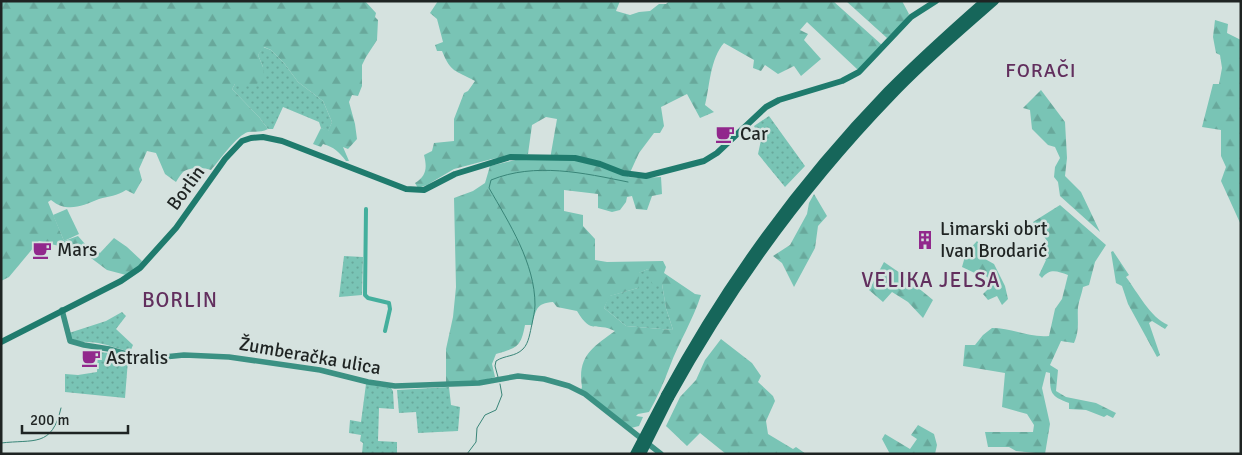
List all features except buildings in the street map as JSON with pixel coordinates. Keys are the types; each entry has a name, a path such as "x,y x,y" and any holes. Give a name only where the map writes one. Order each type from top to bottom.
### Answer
{"highway":[{"path":"642,454 697,337 732,282 800,190 830,153 888,91 937,42 984,1"},
{"path":"634,454 744,277 767,243 813,184 892,95 942,47 995,2"}],"main road":[{"name":"Borlin","path":"1,342 132,275 149,260 176,228 231,151 242,142 257,138 274,139 406,189 424,190 455,174 510,157 575,158 600,164 623,173 646,176 704,161 717,153 766,107 779,100 842,81 859,72 911,17 936,1"},
{"name":"Žumberačka ulica","path":"62,310 70,341 144,359 184,355 238,358 320,370 368,382 395,386 479,383 518,376 556,382 580,391 661,454"}],"green space":[{"path":"1,1 365,1 376,13 375,17 378,20 377,40 362,65 362,86 358,96 352,95 349,102 357,139 348,149 343,147 349,161 346,161 339,152 330,147 323,144 321,147 313,144 321,128 328,131 332,122 323,101 298,82 284,63 271,50 264,47 258,55 263,67 264,76 257,84 242,86 235,84 232,89 268,129 244,134 211,170 201,168 189,169 183,172 176,182 165,174 156,153 147,151 139,169 142,180 134,194 126,190 116,195 75,207 63,206 51,200 48,202 64,241 78,236 85,244 100,253 114,238 142,261 137,268 126,275 107,270 83,252 39,241 9,277 1,281"},
{"path":"438,1 620,1 616,11 630,15 650,11 659,4 666,4 669,1 833,1 882,45 858,70 807,22 800,30 808,34 804,40 821,59 801,76 794,66 778,74 765,65 761,71 753,68 754,60 724,43 719,49 713,64 705,105 714,112 700,118 687,94 661,107 664,126 660,133 654,133 639,153 628,177 661,177 662,194 652,196 647,210 636,209 632,196 627,197 620,210 612,212 598,208 598,194 564,190 564,211 583,215 583,226 595,239 595,260 607,262 663,261 666,267 664,273 695,294 701,295 652,407 649,412 636,416 643,417 639,426 631,428 581,390 582,367 588,353 615,331 603,327 590,326 577,311 557,307 553,302 543,304 538,308 532,325 525,325 522,338 517,346 496,354 492,364 495,377 477,382 446,382 446,349 453,317 456,287 454,198 473,191 485,183 490,166 520,159 550,159 557,119 546,117 532,125 528,154 492,159 454,169 427,185 418,188 415,183 422,177 425,171 424,155 432,151 434,143 454,141 454,119 464,93 468,91 475,81 454,70 442,51 437,51 435,45 443,42 437,19 430,13","holes":["648,269 653,286 662,284 666,308 673,330 626,326 604,308 610,296 638,288 639,273"]},
{"path":"846,1 902,1 909,14 902,24 887,38"},
{"path":"1215,20 1228,24 1227,33 1241,40 1241,225 1221,181 1226,167 1221,156 1221,130 1202,127 1213,84 1219,84 1222,68 1220,55 1216,53 1213,37"},
{"path":"263,47 271,50 284,63 298,82 323,101 332,122 328,132 321,128 319,122 283,107 273,129 268,129 232,89 235,84 263,67 258,55"},
{"path":"1041,90 1065,122 1067,158 1065,176 1081,192 1100,232 1060,196 1058,182 1054,177 1055,167 1060,158 1055,147 1048,145 1032,129 1030,110 1023,108"},
{"path":"769,116 805,166 785,187 758,154 761,140 754,126"},
{"path":"814,194 827,216 818,226 815,248 794,287 782,263 773,256 790,245 807,214 809,203"},
{"path":"1060,205 1106,245 1095,262 1089,285 1083,287 1078,307 1078,329 1074,343 1061,341 1050,365 1058,370 1056,391 1066,397 1096,403 1116,413 1113,418 1107,415 1104,417 1086,410 1069,409 1069,403 1052,393 1050,373 1046,372 1042,388 1050,424 1045,454 1016,451 1009,447 988,447 985,432 1033,432 1034,425 1027,414 1002,407 1005,373 963,366 965,345 975,345 992,328 1035,336 1049,336 1055,309 1062,299 1068,275 1054,271 1042,278 1039,275 1046,260 1040,256 1048,242 1033,222"},
{"path":"67,209 79,234 64,241 53,215"},
{"path":"977,241 983,248 978,255 994,264 1005,286 1008,299 1002,305 997,296 988,300 983,294 990,287 990,280 986,276 979,275 962,267 966,253"},
{"path":"1113,251 1129,275 1126,277 1145,304 1168,325 1165,329 1152,321 1149,323 1160,355 1157,357 1128,304 1122,286 1116,283 1111,252"},
{"path":"344,256 363,257 362,295 339,297"},
{"path":"884,262 933,300 923,318 908,302 892,292 883,302 869,290"},
{"path":"648,269 662,284 666,308 673,330 626,326 604,308 609,296 638,288 638,273"},
{"path":"122,312 126,316 116,329 133,345 130,352 94,342 81,342 71,338 69,333 106,321"},
{"path":"721,339 752,363 761,376 758,382 773,396 775,401 766,421 768,434 793,449 796,447 806,454 726,454 700,433 687,446 666,426 680,397 696,380 705,360"},
{"path":"98,352 110,353 128,360 125,398 65,392 65,374 78,375 97,372"},
{"path":"366,384 391,388 393,391 394,409 379,408 378,441 397,442 397,454 362,454 363,443 360,441 361,435 349,433 350,420 361,422"},
{"path":"449,387 451,405 460,407 458,431 418,433 416,412 399,413 397,390"},
{"path":"918,425 934,434 937,445 935,454 890,454 882,439 885,434 910,449 917,439 911,435"}],"waterway":[{"path":"498,377 495,366 496,361 517,353 527,344 535,305 534,289 526,259 520,244 489,188 491,180 525,171 542,170 594,175 628,182"},
{"path":"366,209 365,295 368,298 389,303 390,309 385,331"},
{"path":"467,454 476,442 477,428 485,415 496,410 502,395 500,384"},
{"path":"1,443 32,441 47,436 57,421 61,408"}],"place":[{"name":"Car","path":"725,134"},
{"name":"Limarski obrt Ivan Brodarić","path":"925,240"},
{"name":"Mars","path":"42,250"},
{"name":"Astralis","path":"91,358"}],"district":[{"name":"FORAČI","path":"1041,70"},
{"name":"VELIKA JELSA","path":"931,280"},
{"name":"BORLIN","path":"180,300"}]}
